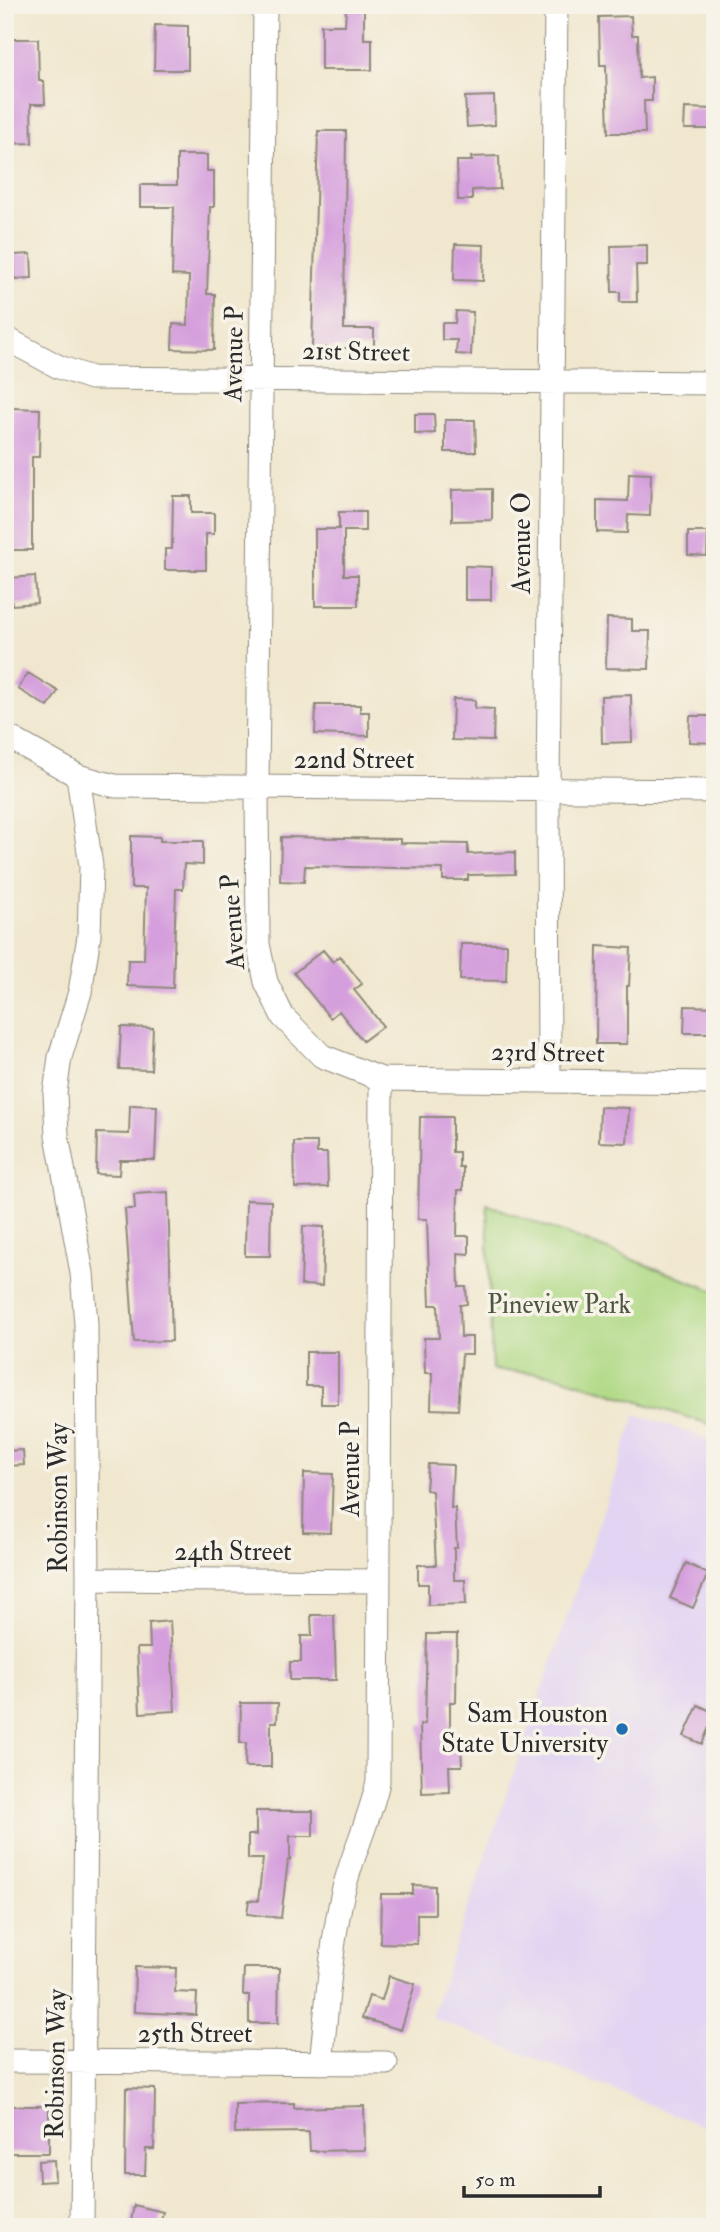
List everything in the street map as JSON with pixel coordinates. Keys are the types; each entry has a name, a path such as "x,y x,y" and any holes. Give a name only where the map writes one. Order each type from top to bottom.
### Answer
{"street":[{"name":"Avenue P","path":"265,5 257,788 258,944 266,982 284,1017 322,1056 380,1079 378,1782 371,1812 350,1867 341,1902 321,2063"},
{"name":"Avenue O","path":"549,1081 548,789 556,5"},
{"name":"21st Street","path":"5,338 59,367 91,378 715,383"},
{"name":"22nd Street","path":"5,735 78,776 115,786 715,791"},
{"name":"Robinson Way","path":"78,776 91,866 89,936 80,992 60,1057 55,1093 57,1135 82,1273 86,1324 88,1579 82,2227"},
{"name":"23rd Street","path":"380,1079 715,1083"},
{"name":"24th Street","path":"88,1579 379,1581"},
{"name":"25th Street","path":"5,2061 386,2063"}],"shaded area":[{"name":"Sam Houston State University","path":"636,1414 715,1442 715,2131 431,2017"}],"green space":[{"name":"Pineview Park","path":"487,1204 715,1291 715,1426 551,1374 492,1370"}],"building":[{"path":"346,8 364,8 364,39 372,39 372,70 321,70 321,25 345,25"},
{"path":"631,16 632,35 638,35 639,78 652,77 652,101 644,101 645,133 608,133 606,65 600,65 599,17"},
{"path":"155,25 188,26 188,70 154,70"},
{"path":"5,39 38,39 39,81 44,81 45,104 31,104 32,143 5,144"},
{"path":"494,96 495,125 467,127 465,97"},
{"path":"685,108 715,109 715,129 684,129"},
{"path":"318,131 346,131 344,329 374,329 374,348 312,348"},
{"path":"177,155 207,155 207,171 214,171 207,294 215,294 214,350 172,349 173,324 188,325 189,276 172,275 174,207 140,207 140,185 177,185"},
{"path":"499,156 500,189 472,190 472,200 458,200 457,161 472,161 471,157"},
{"path":"455,244 484,245 483,281 454,280"},
{"path":"647,245 647,265 636,265 637,302 620,302 620,292 612,292 611,246"},
{"path":"31,254 32,278 15,279 14,255"},
{"path":"456,311 473,312 471,355 456,354 457,340 442,340 442,323 455,323"},
{"path":"12,408 40,409 39,457 32,457 32,550 5,550 5,483 10,483"},
{"path":"415,414 434,414 435,433 415,434"},
{"path":"445,420 475,420 476,452 445,452"},
{"path":"629,473 651,474 650,516 628,515 627,533 597,532 597,500 628,501"},
{"path":"492,489 492,520 452,521 452,490"},
{"path":"173,496 191,496 191,513 214,513 214,534 206,534 206,570 165,570 165,549 172,549"},
{"path":"339,512 365,512 365,531 344,531 344,575 358,575 358,606 315,606 315,529 339,529"},
{"path":"688,532 708,532 707,556 688,555"},
{"path":"465,566 491,567 491,600 465,600"},
{"path":"35,576 37,603 12,605 9,578"},
{"path":"607,618 632,619 632,631 650,631 649,669 606,668"},
{"path":"28,673 58,691 48,707 18,689"},
{"path":"631,695 632,742 602,743 601,696"},
{"path":"453,699 475,700 475,708 494,709 493,741 452,740"},
{"path":"316,705 360,705 360,712 369,712 369,736 315,734"},
{"path":"690,716 715,716 715,743 689,742"},
{"path":"131,836 160,837 160,841 203,841 203,865 184,864 183,889 176,889 173,988 127,986 128,960 144,960 146,888 131,888"},
{"path":"281,837 400,839 400,843 468,844 468,854 515,852 515,874 468,875 468,880 443,880 443,869 305,866 304,882 280,881"},
{"path":"461,944 507,944 506,981 460,980"},
{"path":"597,946 631,948 627,986 627,1044 596,1044"},
{"path":"323,950 333,962 340,956 362,984 354,990 383,1026 363,1041 339,1011 330,1018 294,973"},
{"path":"685,1006 715,1007 715,1033 684,1033"},
{"path":"121,1027 153,1028 151,1070 119,1069"},
{"path":"130,1105 157,1106 155,1160 120,1160 119,1175 96,1174 97,1133 129,1134"},
{"path":"600,1107 629,1108 627,1143 599,1142"},
{"path":"420,1117 452,1117 452,1152 459,1152 459,1167 463,1167 463,1190 458,1190 457,1236 469,1236 469,1254 458,1253 459,1287 466,1287 467,1304 460,1305 461,1337 472,1337 472,1354 462,1354 458,1410 431,1409 432,1373 425,1373 424,1338 439,1338 438,1305 430,1305 427,1219 418,1219"},
{"path":"294,1142 317,1142 317,1153 327,1153 328,1187 295,1188"},
{"path":"168,1192 172,1341 134,1342 125,1209 135,1209 134,1194"},
{"path":"246,1200 271,1201 270,1256 245,1256"},
{"path":"303,1226 324,1227 322,1286 301,1285"},
{"path":"306,1352 338,1352 338,1404 321,1404 321,1386 306,1386"},
{"path":"23,1450 24,1465 5,1466 5,1451"},
{"path":"428,1464 453,1465 451,1508 455,1508 457,1548 454,1548 454,1580 465,1580 466,1604 428,1605 428,1584 418,1584 418,1565 436,1565 432,1491 426,1490"},
{"path":"304,1473 333,1474 331,1533 303,1532"},
{"path":"686,1563 708,1574 693,1608 670,1598"},
{"path":"311,1615 334,1615 336,1680 290,1680 290,1662 301,1662 301,1636 312,1636"},
{"path":"170,1621 175,1711 140,1713 137,1648 150,1648 149,1623"},
{"path":"427,1634 457,1634 456,1702 450,1702 450,1743 461,1743 462,1766 449,1766 450,1792 422,1793 420,1725 425,1724"},
{"path":"241,1703 278,1703 277,1722 271,1722 271,1767 245,1767 246,1743 240,1743"},
{"path":"698,1705 715,1713 702,1744 684,1736"},
{"path":"256,1811 313,1811 313,1836 290,1836 290,1860 281,1918 247,1914 249,1900 258,1901 263,1859 248,1859 248,1835 256,1835"},
{"path":"413,1885 435,1886 435,1914 417,1914 417,1944 380,1943 381,1894 413,1894"},
{"path":"135,1967 176,1968 175,1992 197,1993 196,2015 134,2012"},
{"path":"244,1968 279,1968 278,2023 249,2023 249,1995 243,1995"},
{"path":"389,1976 415,1984 401,2030 362,2018 369,1996 382,2000"},
{"path":"126,2088 155,2089 154,2149 146,2149 145,2175 125,2175"},
{"path":"294,2103 294,2108 364,2106 365,2150 310,2151 309,2132 235,2133 235,2104"},
{"path":"5,2106 49,2106 49,2153 5,2153"},
{"path":"54,2160 55,2181 39,2182 38,2161"},
{"path":"134,2205 163,2212 159,2227 130,2227"}],"place":[{"name":"Sam Houston State University","path":"622,1729"}]}
